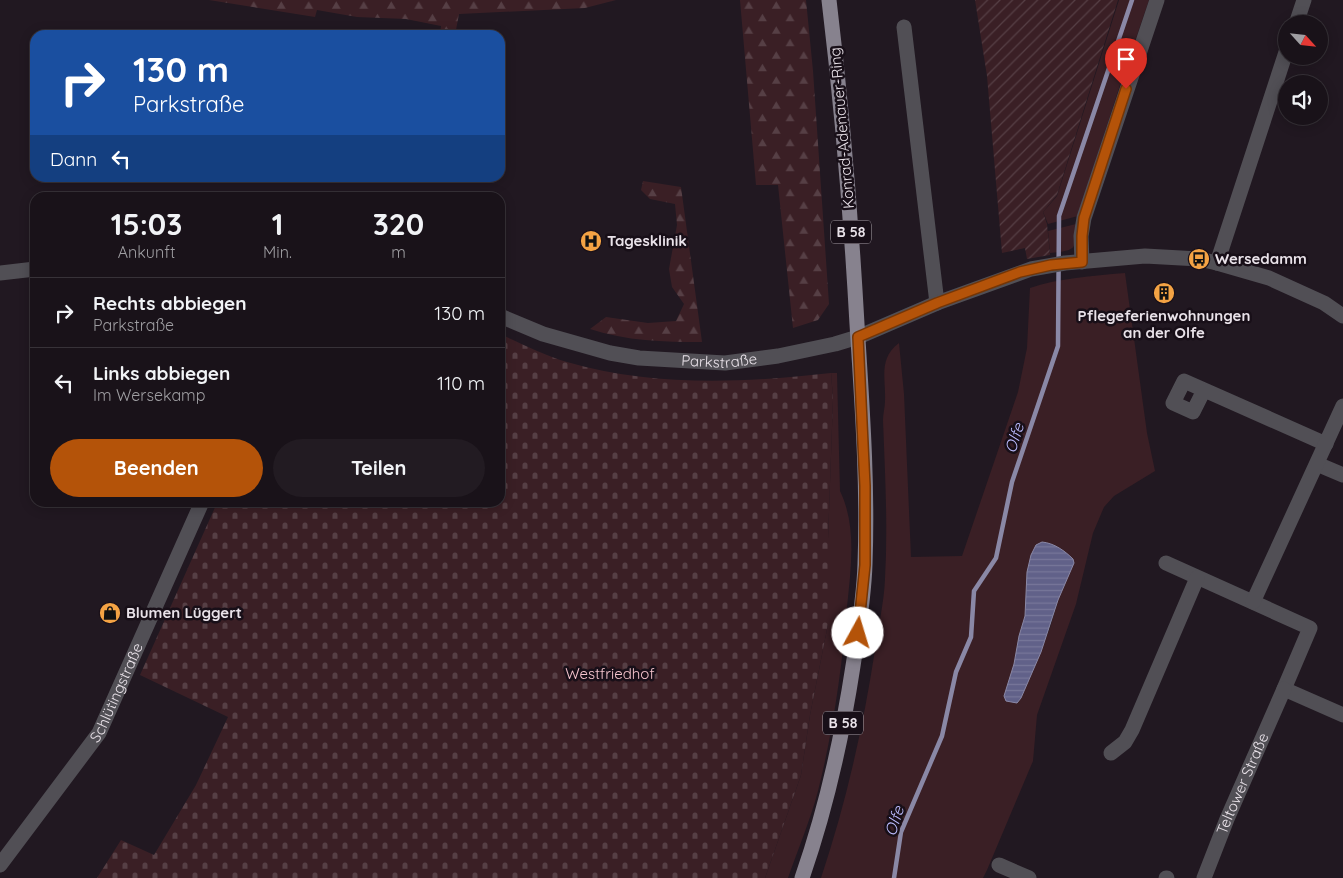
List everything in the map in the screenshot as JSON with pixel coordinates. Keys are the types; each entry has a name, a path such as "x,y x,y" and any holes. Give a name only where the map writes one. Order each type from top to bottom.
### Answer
{"main road":[{"name":"Konrad-Adenauer-Ring","path":"802,878 826,800 850,690 865,565 865,486 858,337 844,127 829,0"}],"street":[{"path":"1082,262 1084,218 1157,0"},
{"path":"1299,15 1304,0"},
{"path":"904,27 937,303"},
{"path":"1217,263 1282,65"},
{"name":"Parkstraße","path":"505,318 543,334 610,353 639,358 725,363 778,356 828,346 858,337 937,303 1020,272 1058,264 1145,256 1171,257 1217,263 1269,278 1324,304 1343,316"},
{"path":"0,273 30,270"},
{"path":"1204,390 1326,444"},
{"path":"1253,602 1343,406"},
{"path":"1317,464 1343,476"},
{"name":"Schlütingstraße","path":"0,865 99,732 200,507"},
{"name":"Teltower Straße","path":"1166,563 1310,628 1227,819 1204,878"},
{"path":"1112,753 1125,742 1132,730 1197,578"},
{"path":"1284,689 1343,715"},
{"path":"999,864 1029,878"}],"green space":[{"path":"209,0 616,0 585,8 459,14 456,30 441,30 441,26 406,19 357,17 317,10 315,17"},
{"path":"740,0 806,0 813,71 829,304 818,320 793,328 778,185 756,185"},
{"path":"975,0 1118,0 1057,195 1043,212 1047,224 1050,255 1027,259 1025,248 1002,253 987,76"},
{"path":"1119,0 1149,0 1078,216 1048,224 1043,212 1057,196"},
{"path":"643,181 681,187 702,342 631,338 590,329 606,317 648,323 676,321 684,304 672,287 669,269 677,225 675,204 650,199 641,190"},
{"path":"1076,224 1075,244 1073,247 1066,251 1050,253 1048,231"},
{"path":"1125,273 1147,433 1155,471 1114,496 1104,507 1093,533 1076,604 1037,715 1033,761 983,878 821,878 846,793 859,737 883,597 886,559 883,420 885,401 884,369 888,356 899,343 904,394 911,557 962,556 1018,392 1027,348 1030,288 1088,276","holes":["1027,572 1058,600 1050,628 1021,698 1014,664 1025,616"]},
{"name":"Westfriedhof","path":"505,336 541,353 567,362 632,376 698,381 732,381 831,373 833,399 828,539 828,624 810,715 801,775 765,878 97,878 121,840 154,855 196,785 228,717 140,675 215,507 505,507"},
{"path":"831,373 837,373 840,491 849,518 851,533 850,577 840,677 818,791 788,878 765,878 801,775 810,715 828,624 828,539 833,399"}],"water":[{"path":"1042,542 1063,550 1073,559 1074,563 1058,600 1041,652 1021,698 1017,703 1006,701 1004,696 1014,664 1025,616 1027,572 1031,555 1036,545"}],"waterway":[{"name":"Olfe","path":"894,878 901,832 942,736 956,672 971,637 974,591 996,558 1012,482 1058,346 1059,216 1132,0"}],"place":[{"name":"Tagesklinik","path":"591,241"},
{"name":"Wersedamm","path":"1199,259"},
{"name":"Pflegeferienwohnungen an der Olfe","path":"1164,293"},
{"name":"Blumen Lüggert","path":"110,613"}],"route":[{"path":"858,633 865,565 865,486 858,337 937,303 1020,272 1051,265 1082,262 1084,218 1126,89"}]}
